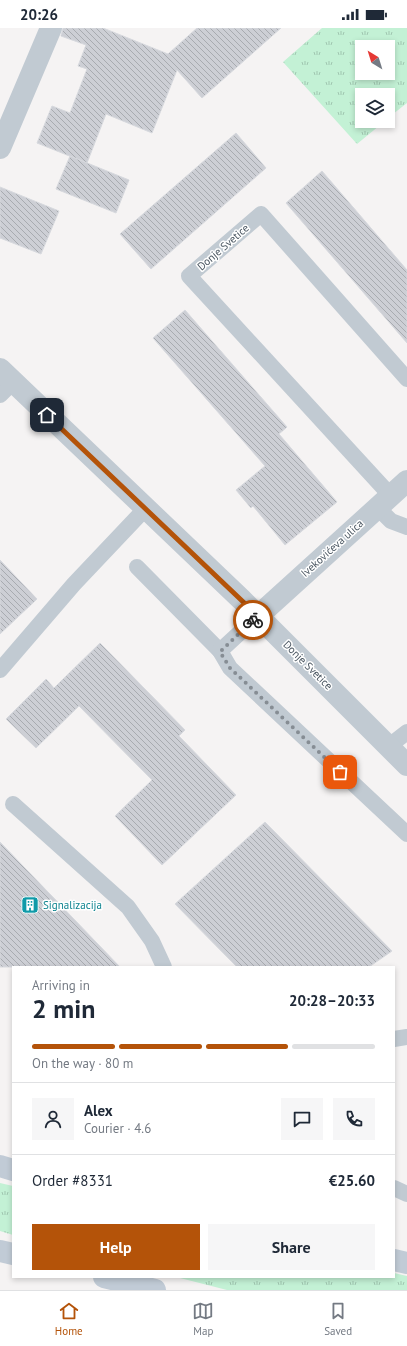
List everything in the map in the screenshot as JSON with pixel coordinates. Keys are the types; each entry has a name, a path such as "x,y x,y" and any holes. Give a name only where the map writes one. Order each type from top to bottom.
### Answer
{"main road":[{"path":"0,1166 12,1170"},
{"path":"0,1250 12,1254"},
{"path":"395,1260 407,1263"},
{"path":"108,1278 155,1290"}],"street":[{"path":"1,140 51,28"},
{"name":"Donje Svetice","path":"4,382 145,509 258,616 407,765"},
{"name":"Ivekovićeva ulica","path":"258,616 407,481"}],"lane":[{"name":"Donje Svetice","path":"384,502 189,276 262,214 407,379"},
{"path":"384,502 391,521 407,527"},
{"path":"0,670 74,584 145,509"},
{"path":"137,567 220,652 230,668 407,834"},
{"path":"220,652 258,616"},
{"path":"389,746 407,732"},
{"path":"13,804 128,907 152,941 164,966"},
{"path":"395,1039 407,1037"},
{"path":"395,1188 407,1194"}],"green space":[{"path":"322,28 407,28 407,103 395,112 395,88 355,88 355,128 376,128 357,144 283,62"},
{"path":"0,1183 12,1186 12,1235 0,1231"},
{"path":"395,1273 407,1276 407,1290 227,1290 180,1278 395,1278"}],"building":[{"path":"63,28 103,28 168,54 197,28 281,28 202,98 177,70 152,133 106,114 87,163 37,143 52,106 70,113 87,69 78,66 86,45 61,36"},
{"path":"236,133 266,168 151,269 120,234"},
{"path":"70,156 129,180 116,213 56,189"},
{"path":"322,171 407,270 407,343 286,203"},
{"path":"0,187 59,211 41,254 0,238"},
{"path":"185,310 287,427 279,434 337,502 285,545 253,506 251,508 236,490 265,466 153,338"},
{"path":"0,560 37,599 0,634"},
{"path":"100,643 185,730 179,736 236,795 162,865 115,816 152,780 79,706 36,748 6,719 46,679 54,688"},
{"path":"265,822 392,951 370,966 236,966 175,904"},
{"name":"Signalizacija","path":"0,842 119,966 0,967"}],"way so far":[{"path":"253,620 220,652 230,668 340,772"}],"place":[{"name":"Signalizacija","path":"30,905"}],"route":[{"path":"47,415 242,600 258,616 253,620"}]}
